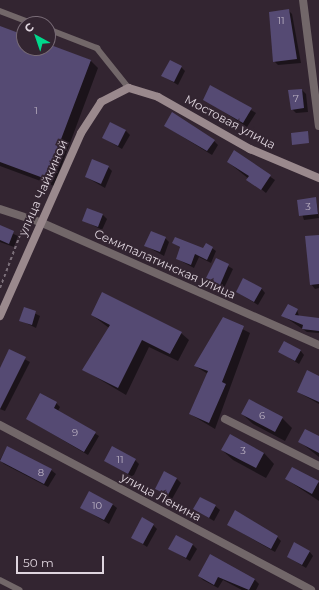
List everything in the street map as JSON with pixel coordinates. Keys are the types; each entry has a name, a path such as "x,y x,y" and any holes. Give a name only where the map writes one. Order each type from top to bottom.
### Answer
{"street":[{"path":"303,0 319,126"},
{"name":"Мостовая улица","path":"129,88 158,97 250,149 319,178"},
{"name":"улица Чайкиной","path":"0,316 40,222 81,134 101,102 129,88"},
{"name":"Семипалатинская улица","path":"0,208 40,222 319,345"},
{"path":"225,419 319,466"},
{"name":"улица Ленина","path":"0,425 311,590"}],"lane":[{"path":"0,11 16,17"},
{"path":"56,32 97,48 129,88"},
{"path":"0,580 20,590"}],"path":[{"path":"0,288 26,217"}],"building":[{"path":"289,9 297,59 273,62 269,12"},
{"path":"0,26 16,32 16,56 56,56 56,47 91,60 46,179 0,162"},
{"path":"170,60 182,66 174,82 161,76"},
{"path":"210,85 252,108 243,123 203,100"},
{"path":"302,89 304,108 291,110 288,90"},
{"path":"172,112 215,140 207,151 164,126"},
{"path":"110,122 126,130 118,146 102,138"},
{"path":"308,131 309,143 292,145 291,133"},
{"path":"234,150 271,175 261,190 246,180 249,176 227,162"},
{"path":"92,159 109,166 101,184 85,177"},
{"path":"316,197 318,214 299,216 297,200"},
{"path":"87,208 103,214 98,227 82,221"},
{"path":"0,225 14,231 9,244 0,240"},
{"path":"151,231 166,237 160,252 144,246"},
{"path":"319,235 319,284 310,285 305,236"},
{"path":"175,237 203,248 206,243 213,247 207,260 195,254 191,265 176,259 180,247 172,243"},
{"path":"216,258 229,264 220,285 206,278"},
{"path":"243,278 262,288 254,302 236,292"},
{"path":"102,292 182,332 170,354 142,340 118,388 82,370 110,325 91,315"},
{"path":"288,304 298,309 295,315 319,318 319,331 302,329 303,325 281,316"},
{"path":"24,307 36,311 32,325 19,321"},
{"path":"223,317 244,326 222,382 226,384 209,423 189,414 208,371 194,366"},
{"path":"284,341 301,350 295,361 278,352"},
{"path":"9,349 26,357 0,409 0,368"},
{"path":"307,370 319,376 319,402 297,392"},
{"path":"40,393 57,402 54,408 96,432 84,452 26,419"},
{"path":"249,399 283,417 275,432 241,414"},
{"path":"305,429 319,436 319,453 298,442"},
{"path":"230,434 264,453 256,468 221,450"},
{"path":"7,446 52,469 44,484 0,461"},
{"path":"112,446 136,459 128,474 104,461"},
{"path":"292,467 319,481 312,494 285,479"},
{"path":"164,471 177,478 168,495 155,489"},
{"path":"89,491 113,504 104,520 80,508"},
{"path":"200,497 216,505 209,518 193,509"},
{"path":"235,510 278,536 271,549 227,525"},
{"path":"142,517 154,524 143,544 131,538"},
{"path":"176,535 193,544 186,558 168,549"},
{"path":"294,542 310,551 302,565 287,557"},
{"path":"210,554 255,579 249,590 218,577 214,585 198,576"}]}
